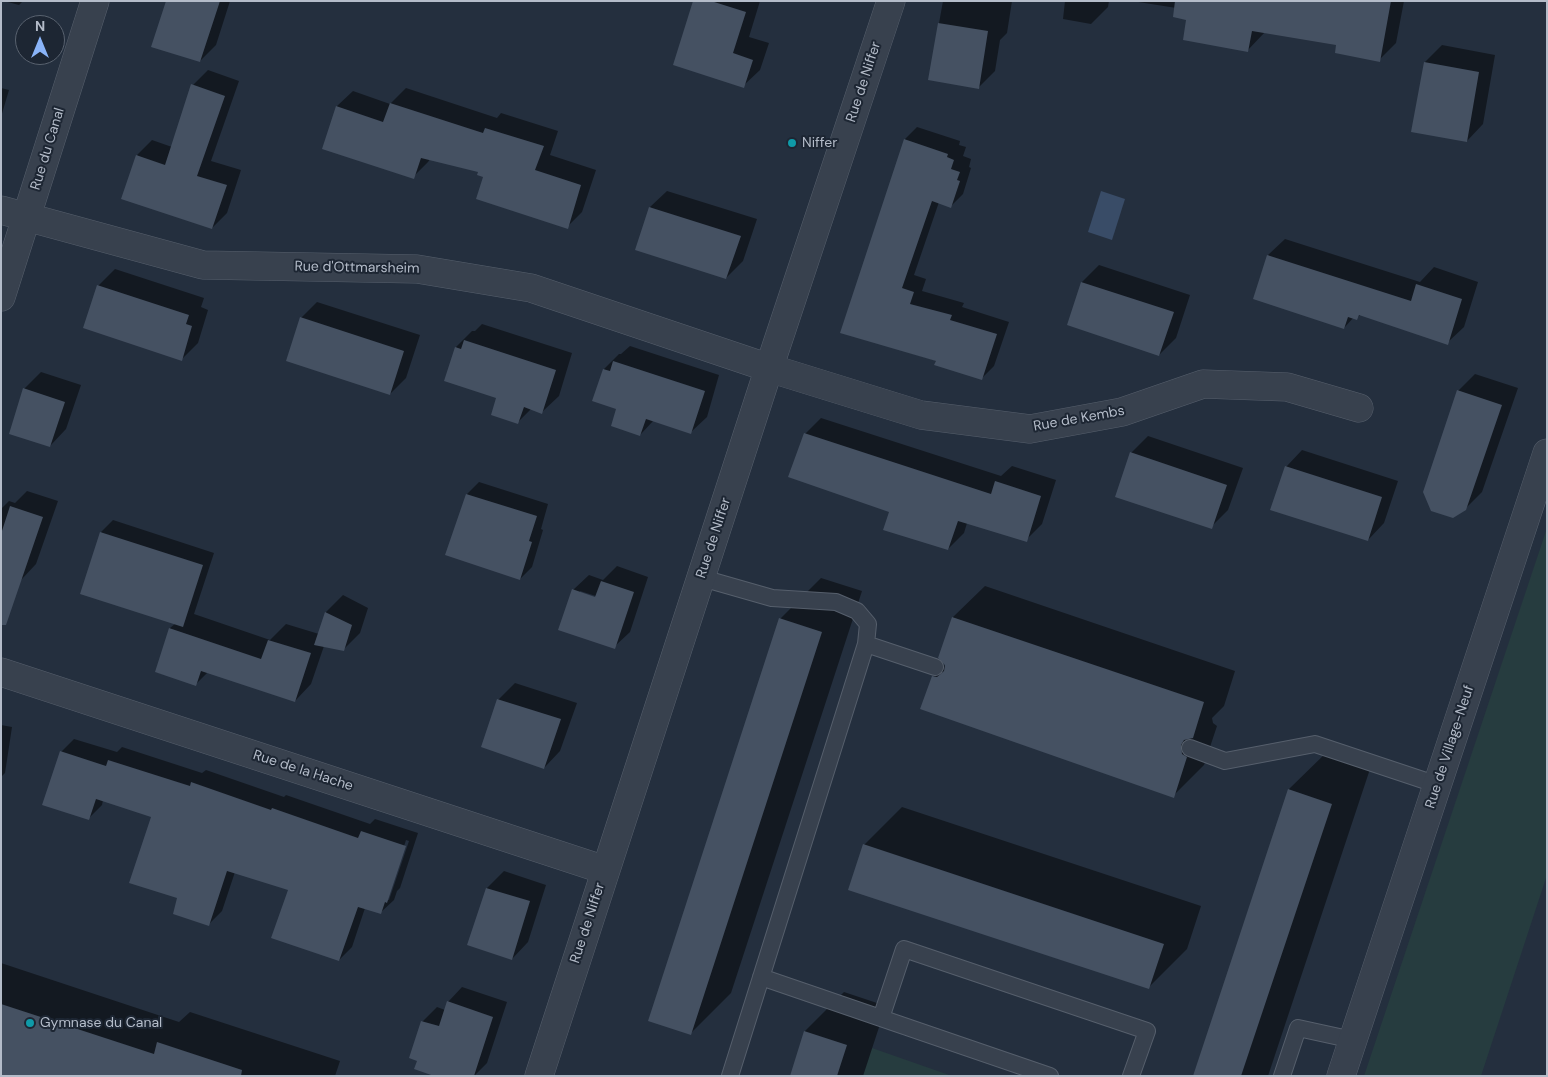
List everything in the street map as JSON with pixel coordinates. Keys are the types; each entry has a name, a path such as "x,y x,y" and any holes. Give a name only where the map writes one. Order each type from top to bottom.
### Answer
{"street":[{"name":"Rue du Canal","path":"1,297 14,214 95,1"},
{"name":"Rue de Niffer","path":"544,1074 606,870 769,368 891,1"},
{"name":"Rue d'Ottmarsheim","path":"14,214 203,266 417,269 531,288 769,368"},
{"name":"Rue de Kembs","path":"769,368 921,416 1030,429 1122,412 1203,384 1287,387 1359,408"},
{"name":"Rue de Village-Neuf","path":"1341,1076 1547,453"},
{"name":"Rue de la Hache","path":"1,672 606,870"}],"lane":[{"path":"702,578 772,598 836,602 857,610 868,624 866,644 730,1076"},
{"path":"866,644 935,667"},
{"path":"1190,748 1225,761 1315,744 1438,785"},
{"path":"881,1018 904,949 1147,1031 1132,1076"},
{"path":"762,977 1050,1076"},
{"path":"1282,1076 1298,1028 1353,1040"}],"green space":[{"path":"1547,528 1547,875 1481,1076 1364,1076"},
{"path":"872,1048 952,1076 863,1076"}],"water":[{"path":"1101,191 1125,199 1112,240 1088,232"}],"building":[{"path":"166,1 220,1 200,62 151,47"},
{"path":"693,1 711,1 746,12 733,53 753,60 744,88 673,65"},
{"path":"1175,1 1391,1 1380,62 1335,53 1336,45 1252,31 1248,52 1183,40 1186,20 1173,17"},
{"path":"938,23 988,31 979,89 928,80"},
{"path":"1424,62 1479,72 1467,142 1411,132"},
{"path":"191,84 225,96 197,176 227,185 212,229 121,199 136,155 165,165"},
{"path":"390,103 483,133 485,128 544,146 535,170 581,185 568,229 476,199 483,177 477,175 478,172 421,158 414,179 322,149 336,106 383,122"},
{"path":"904,139 948,154 947,157 954,160 951,169 960,172 957,180 960,181 951,208 932,201 902,288 914,292 910,304 952,315 950,320 997,334 982,380 934,365 936,361 840,333"},
{"path":"649,207 741,236 726,279 635,250"},
{"path":"1267,255 1411,301 1416,284 1462,299 1448,345 1359,315 1357,320 1348,317 1344,329 1253,299"},
{"path":"1081,282 1174,312 1159,356 1067,325"},
{"path":"97,285 189,315 186,324 192,326 182,361 83,328"},
{"path":"300,317 404,351 390,395 286,361"},
{"path":"464,340 556,370 542,414 524,407 518,424 491,415 496,398 444,381 455,347 461,349"},
{"path":"613,361 705,391 691,434 646,419 640,436 611,426 616,409 592,401 603,369 610,371"},
{"path":"23,388 65,402 50,447 9,434"},
{"path":"1457,390 1502,405 1466,510 1453,518 1431,511 1423,492"},
{"path":"804,433 991,494 995,481 1041,496 1027,542 958,521 948,550 883,530 889,512 788,477"},
{"path":"1130,452 1227,485 1212,529 1115,497"},
{"path":"1285,466 1382,497 1368,541 1270,510"},
{"path":"466,494 537,516 529,541 532,542 520,580 445,555"},
{"path":"10,506 43,517 6,625 1,625 1,534"},
{"path":"100,532 203,565 183,627 80,594"},
{"path":"601,581 634,592 615,649 558,630 572,589 595,597"},
{"path":"325,612 352,625 344,651 314,645"},
{"path":"952,617 1204,702 1193,738 1184,740 1181,745 1182,754 1187,757 1174,798 920,709 932,676 937,677 944,671 945,665 938,658"},
{"path":"779,618 822,632 691,1035 648,1021"},
{"path":"169,628 261,659 268,640 311,653 295,702 201,671 196,686 155,672"},
{"path":"497,699 561,719 544,769 481,747"},
{"path":"60,751 106,766 108,760 190,786 191,782 358,838 361,831 406,846 387,903 385,902 381,914 358,907 339,961 271,938 288,890 227,871 209,926 173,914 177,898 129,883 151,817 96,799 89,820 42,805"},
{"path":"1288,789 1332,804 1241,1076 1193,1076"},
{"path":"863,844 1164,944 1149,989 848,890"},
{"path":"486,888 530,901 512,960 467,945"},
{"path":"447,1001 493,1017 474,1076 434,1076 414,1069 417,1061 409,1058 421,1021 439,1026"},
{"name":"Gymnase du Canal","path":"1,1004 154,1054 157,1042 242,1070 241,1076 1,1076"},
{"path":"804,1031 847,1045 837,1076 790,1076"}],"place":[{"name":"Niffer","path":"792,143"},
{"name":"Gymnase du Canal","path":"30,1023"}]}
